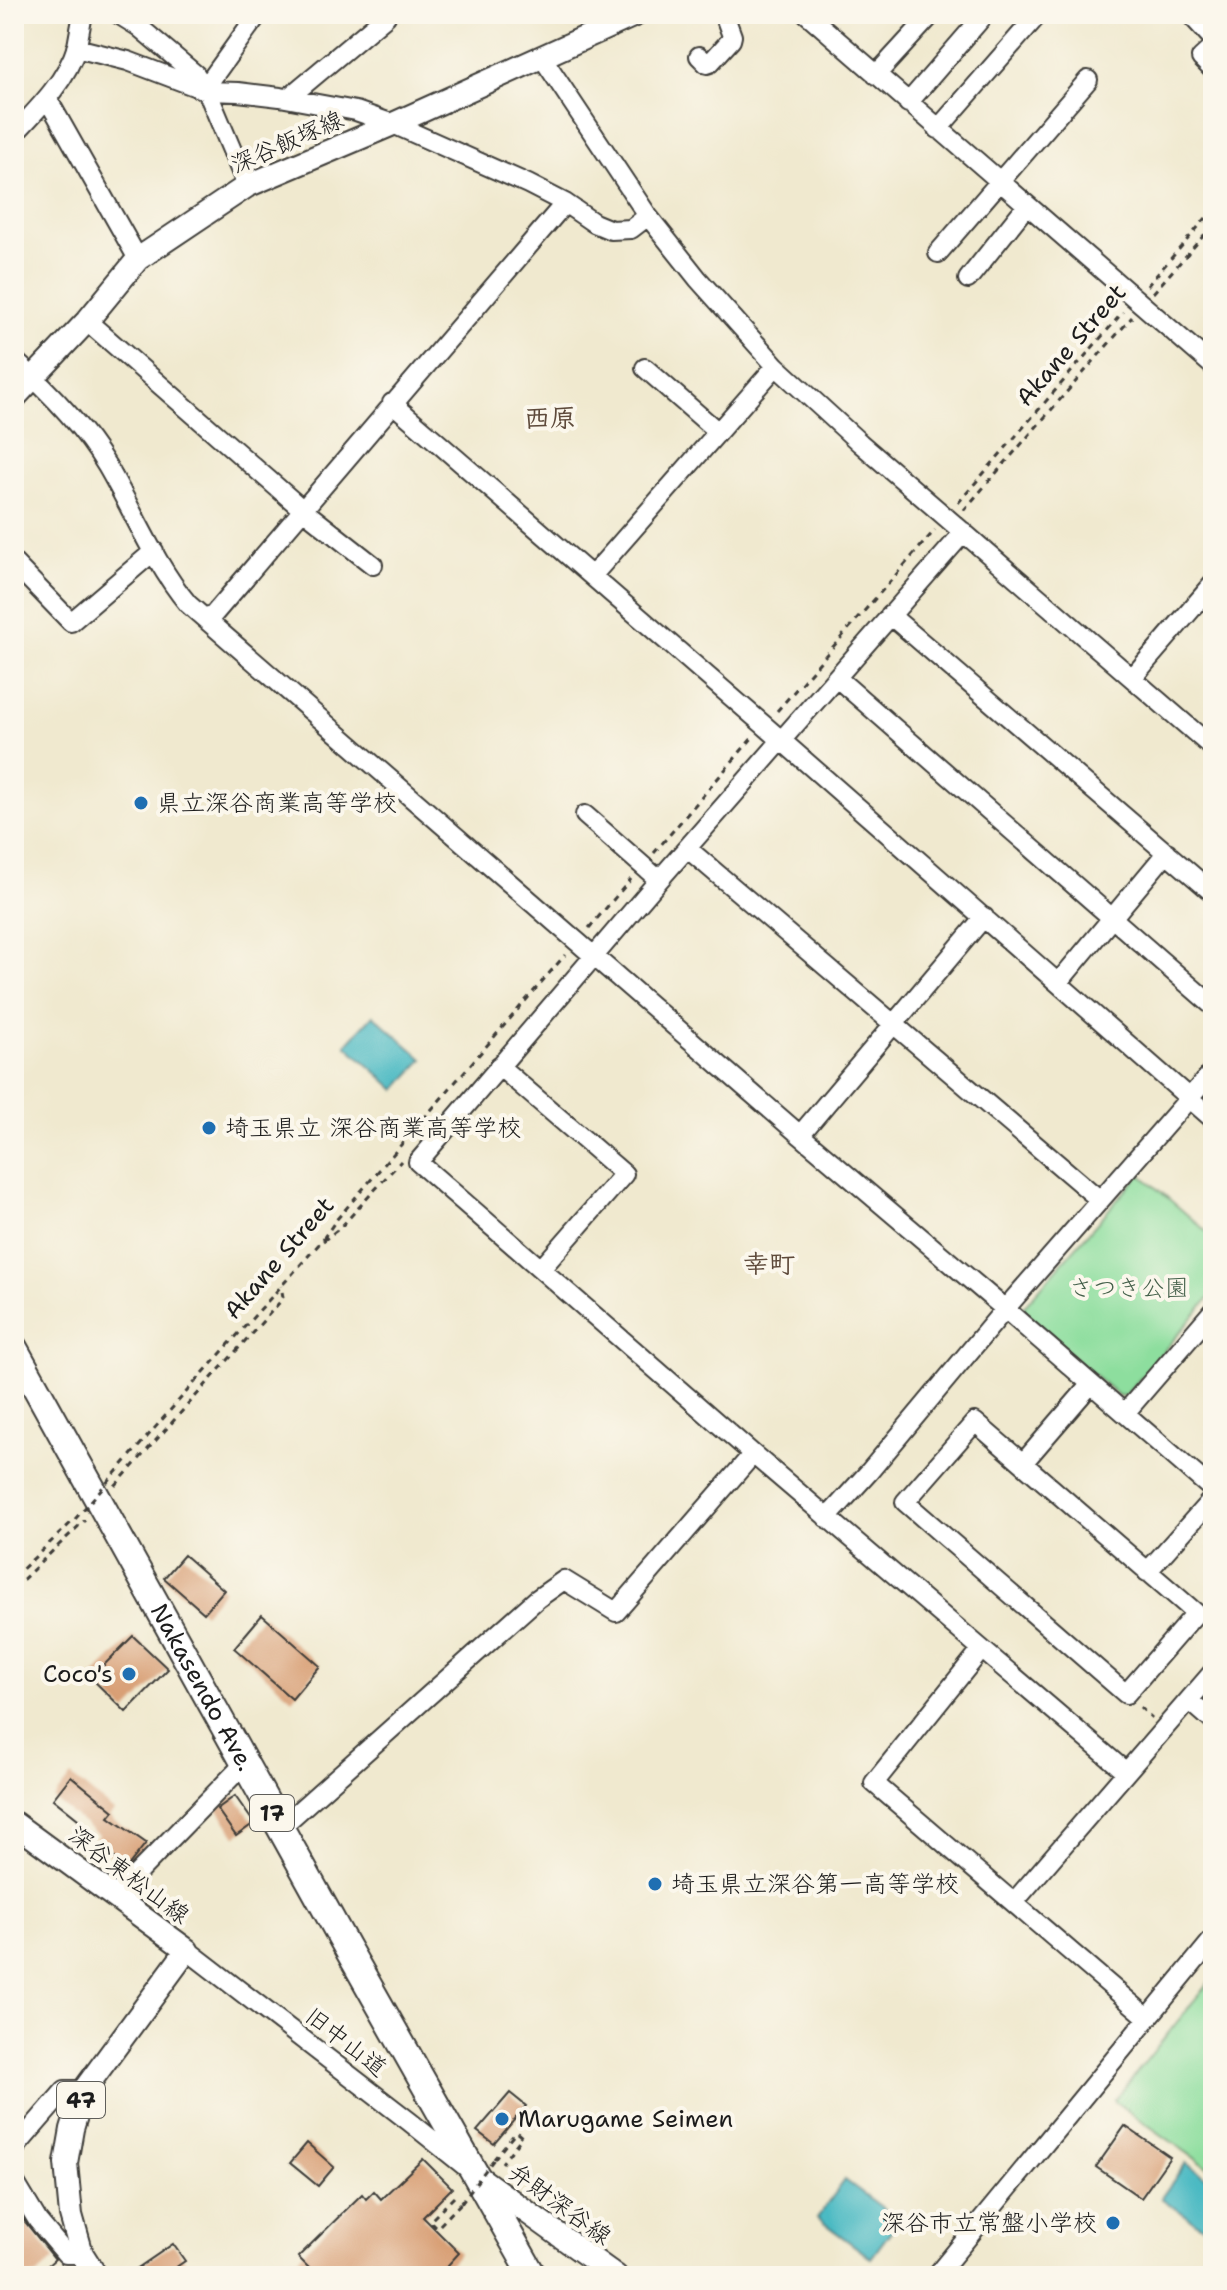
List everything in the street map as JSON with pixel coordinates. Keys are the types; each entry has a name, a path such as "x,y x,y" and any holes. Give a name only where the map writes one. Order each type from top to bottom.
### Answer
{"highway":[{"name":"Nakasendo Ave.","path":"14,1348 244,1764 484,2166 533,2276"}],"main road":[{"name":"深谷飯塚線","path":"14,398 87,321 138,259 247,186 637,14"},
{"name":"深谷東松山線","path":"14,1823 187,1950 84,2090 72,2129 66,2163 71,2215 82,2254 96,2276"},
{"name":"弁財深谷線","path":"484,2166 616,2276"}],"street":[{"path":"14,134 63,75 76,48 83,14"},
{"path":"118,14 143,21 196,75 206,89 247,186"},
{"path":"206,89 258,14"},
{"path":"699,56 707,64 710,63 731,40 724,14"},
{"path":"807,14 1213,366"},
{"path":"876,75 932,14"},
{"path":"908,103 985,14"},
{"path":"938,129 1035,18 1030,14"},
{"path":"1190,14 1213,39"},
{"path":"288,98 386,16"},
{"path":"1213,47 1201,58 1213,70"},
{"path":"76,48 128,61 206,89 288,98 356,111 481,162 565,203 594,223 611,230 631,229 648,216"},
{"path":"542,57 648,216 698,279 776,366 860,443 1213,748"},
{"path":"938,253 1088,80"},
{"path":"47,98 138,259"},
{"path":"208,621 565,203"},
{"path":"968,279 1027,205"},
{"path":"87,321 303,510 373,565"},
{"path":"14,360 89,439 177,591 208,621 800,1135 1125,1413 1209,1479"},
{"path":"592,576 776,366"},
{"path":"645,368 718,432"},
{"path":"392,403 1213,1119"},
{"path":"964,532 659,880 418,1162 827,1518 1126,1772"},
{"path":"14,563 71,622 154,551"},
{"path":"1132,678 1213,584"},
{"path":"890,615 1213,893"},
{"path":"837,678 1213,1006"},
{"path":"585,815 659,880"},
{"path":"688,849 1100,1200"},
{"path":"1058,983 1167,852"},
{"path":"800,1135 984,917"},
{"path":"499,1066 624,1174 541,1269"},
{"path":"827,1518 1213,1071"},
{"path":"1125,1413 1213,1311"},
{"path":"1023,1463 1091,1384"},
{"path":"975,1422 1147,1572 1196,1613 1126,1694 905,1502 975,1422"},
{"path":"281,1827 537,1599 564,1580 616,1612 753,1454"},
{"path":"1147,1572 1213,1498"},
{"path":"981,1650 874,1783 1148,2018"},
{"path":"1014,1902 1213,1672"},
{"path":"1189,1700 1213,1721"},
{"path":"115,1896 244,1764"},
{"path":"936,2276 1213,1939"},
{"name":"旧中山道","path":"187,1950 410,2122 484,2166"},
{"path":"14,2149 65,2090 84,2090"},
{"path":"14,2181 38,2221 66,2254 82,2254"}],"path":[{"name":"Akane Street","path":"964,510 1213,210"},
{"name":"Akane Street","path":"957,504 1139,302 1213,225"},
{"path":"771,719 937,527"},
{"path":"650,860 664,839 759,733"},
{"path":"587,931 638,873"},
{"name":"Akane Street","path":"14,1577 76,1518 320,1243 337,1219 565,955"},
{"path":"109,1490 120,1483 280,1302 283,1297 281,1285"},
{"path":"14,1588 90,1514"},
{"path":"1126,1694 1164,1728"},
{"path":"454,2197 430,2221 437,2228 461,2203 484,2166 516,2132 522,2137 502,2163"}],"green space":[{"name":"さつき公園","path":"1140,1174 1213,1237 1213,1294 1126,1395 1119,1396 1025,1316 1024,1306"},
{"path":"1213,1977 1213,2171 1114,2101"}],"water":[{"path":"373,1015 423,1059 396,1090 346,1045"},
{"path":"1186,2163 1213,2182 1213,2234 1161,2198"},
{"path":"845,2180 899,2220 871,2258 817,2218"}],"building":[{"path":"184,1555 224,1590 204,1613 164,1578"},
{"path":"262,1615 320,1666 292,1699 234,1648"},
{"name":"Coco's","path":"133,1636 168,1669 126,1712 91,1678"},
{"path":"71,1776 114,1811 109,1817 146,1843 127,1867 93,1842 98,1835 53,1799"},
{"path":"235,1796 254,1823 236,1836 217,1809"},
{"name":"Marugame Seimen","path":"510,2093 526,2106 494,2144 477,2131"},
{"path":"1125,2126 1170,2157 1141,2198 1096,2167"},
{"path":"307,2143 334,2167 318,2186 290,2163"},
{"path":"423,2159 452,2188 423,2217 459,2253 438,2276 317,2276 298,2257 362,2194 366,2199 374,2191 381,2199"},
{"path":"14,2208 55,2259 36,2276 14,2276"},
{"path":"173,2244 185,2261 163,2276 126,2276"}],"place":[{"name":"県立深谷商業高等学校","path":"141,803"},
{"name":"埼玉県立 深谷商業高等学校","path":"209,1128"},
{"name":"Coco's","path":"129,1674"},
{"name":"埼玉県立深谷第一高等学校","path":"655,1884"},
{"name":"Marugame Seimen","path":"502,2119"},
{"name":"深谷市立常盤小学校","path":"1113,2223"}],"district":[{"name":"西原","path":"550,418"},
{"name":"幸町","path":"769,1264"}]}
